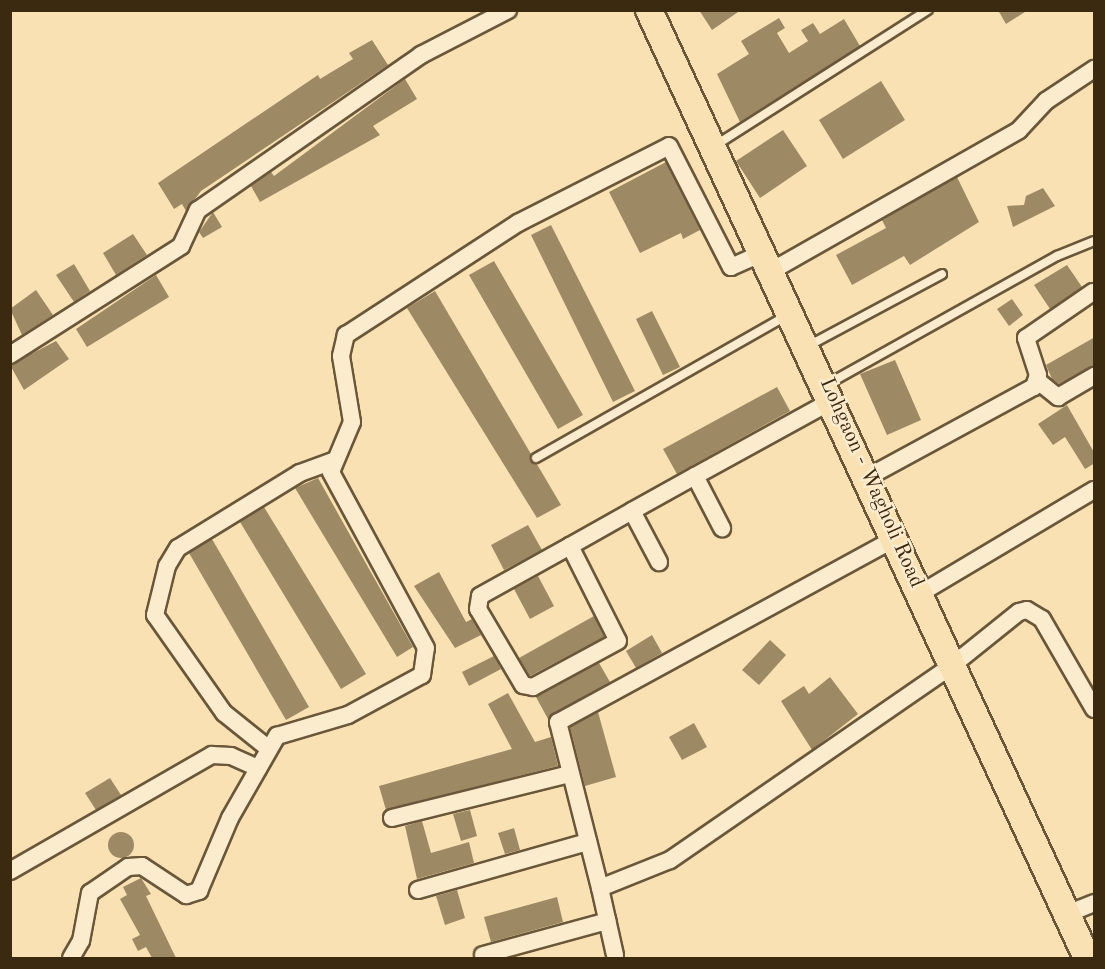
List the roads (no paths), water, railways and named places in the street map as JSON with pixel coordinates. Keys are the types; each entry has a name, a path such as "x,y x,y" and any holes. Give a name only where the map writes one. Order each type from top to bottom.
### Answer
{"main road":[{"name":"Lohgaon - Wagholi Road","path":"649,10 830,393 1087,958"}],"street":[{"path":"10,355 181,246 198,210 413,60 508,10"},
{"path":"71,958 81,941 90,893 128,867 142,866 186,895 199,891 268,749 290,729 348,715 413,684 427,662 426,648 335,488 333,461 352,422 341,356 346,334 518,223 669,146 731,267 768,261 1019,130 1046,101 1095,69"},
{"path":"1093,292 1026,338 1038,381 1058,397 1095,376"},
{"path":"868,477 1026,393 1038,381"},
{"path":"570,546 618,641 533,687 523,685 477,601 570,546 695,476 830,393"},
{"path":"268,749 224,713 155,615 167,566 178,548 300,473 333,461"},
{"path":"695,476 722,528"},
{"path":"921,593 1095,490"},
{"path":"632,511 658,562"},
{"path":"615,955 558,722 896,538"},
{"path":"600,888 670,860 954,664 1027,610 1042,619 1095,709"},
{"path":"10,871 212,755 231,756 258,768"},
{"path":"392,818 570,774"},
{"path":"418,890 588,842"},
{"path":"1067,914 1095,903"},
{"path":"483,955 607,921"}],"lane":[{"path":"715,146 928,10"},
{"path":"830,393 1057,256 1095,241"},
{"path":"808,346 942,274"},
{"path":"536,458 792,312"}]}
